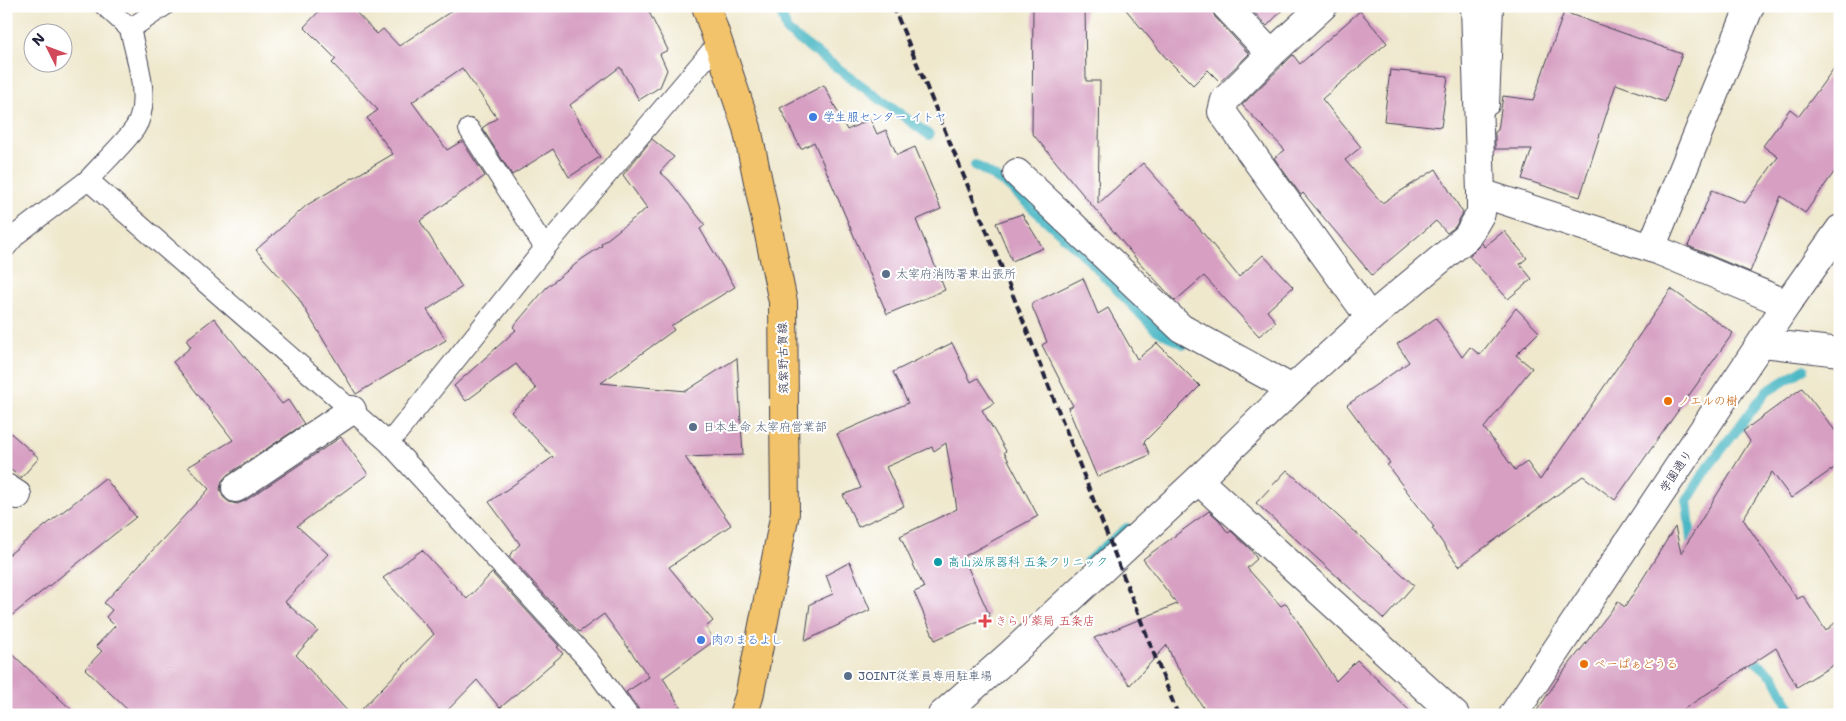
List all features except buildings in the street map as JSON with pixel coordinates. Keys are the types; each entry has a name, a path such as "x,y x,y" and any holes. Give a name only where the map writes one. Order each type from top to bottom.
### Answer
{"main road":[{"name":"筑紫野古賀線","path":"706,6 747,128 783,302 785,513 750,697 743,715"}],"street":[{"path":"1226,6 1272,54"},
{"path":"1323,6 1225,100 1222,112 1370,318"},
{"path":"942,715 1011,654 1198,480 1292,389 1370,318 1467,237 1481,213 1482,182 1475,6"},
{"path":"1651,248 1750,6"},
{"path":"1017,173 1181,328 1292,389"},
{"path":"1482,182 1787,304"},
{"name":"学園通り","path":"1513,715 1787,304 1840,228"},
{"path":"1762,343 1840,352"},
{"path":"236,488 352,410"},
{"path":"1198,480 1455,715"}],"lane":[{"path":"6,247 17,234 88,180 136,127 142,106 143,82 130,29 105,6"},
{"path":"130,29 164,6"},
{"path":"1482,182 1491,85 1493,6"},
{"path":"389,443 545,248 719,42"},
{"path":"469,130 545,248"},
{"path":"88,180 389,443 589,661 628,715"}],"waterway":[{"path":"779,6 787,31 929,135"},
{"path":"975,165 1007,185 1081,252 1155,329 1184,344"},
{"path":"1692,549 1687,501 1708,467 1766,392 1804,369"},
{"path":"1087,562 1127,528"},
{"path":"1746,653 1774,677 1794,715"}],"railway":[{"path":"893,6 1007,280 1178,715"}],"place":[{"name":"学生服センター イトヤ","path":"813,117"},
{"name":"太宰府消防署東出張所","path":"886,274"},
{"name":"ノエルの樹","path":"1668,401"},
{"name":"日本生命 太宰府営業部","path":"693,427"},
{"name":"高山泌尿器科 五条クリニック","path":"938,562"},
{"name":"きらり薬局 五条店","path":"985,621"},
{"name":"肉のまるよし","path":"701,640"},
{"name":"ぺーぱぁどうる","path":"1584,664"},
{"name":"JOINT従業員専用駐車場","path":"848,676"}]}
